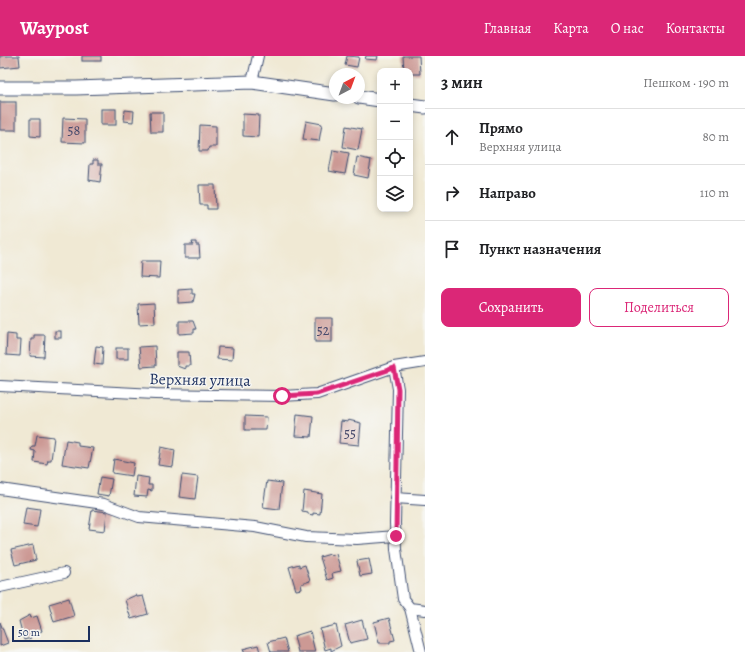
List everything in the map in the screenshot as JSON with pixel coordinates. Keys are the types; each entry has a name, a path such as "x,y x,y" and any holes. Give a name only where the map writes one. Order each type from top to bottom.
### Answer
{"street":[{"path":"252,82 258,56"},
{"path":"0,88 76,88 252,82 329,93"},
{"path":"365,98 377,100"},
{"path":"413,105 425,107"},
{"name":"Верхняя улица","path":"0,386 155,394 289,396 317,394 394,368 425,362"},
{"path":"394,368 398,389 396,536 404,599 410,608 421,652"},
{"path":"0,489 104,504 139,517 255,527 306,537 357,539 396,536"},
{"path":"396,498 425,500"},
{"path":"0,587 64,574"},
{"path":"410,608 425,610"}],"building":[{"path":"0,56 19,56 20,66 0,68"},
{"path":"82,56 101,56 101,61 82,61"},
{"path":"347,56 359,57 357,67 345,65"},
{"path":"366,56 378,56 377,60 365,59"},
{"path":"403,56 419,56 420,74 413,74 413,68 404,68"},
{"path":"0,102 16,102 16,130 0,130"},
{"path":"101,109 116,109 116,125 101,125"},
{"path":"125,110 134,111 133,122 124,121"},
{"path":"150,112 163,112 163,132 151,132"},
{"path":"243,114 259,115 258,137 243,136"},
{"path":"63,118 85,119 85,143 62,142"},
{"path":"30,119 40,119 40,137 30,136"},
{"path":"306,121 322,124 319,141 303,139"},
{"path":"200,125 216,126 216,147 209,147 208,151 199,151"},
{"path":"346,126 362,129 358,150 343,147"},
{"path":"333,150 349,153 345,174 329,171"},
{"path":"357,157 371,160 368,178 354,175"},
{"path":"93,160 98,160 98,164 102,164 100,182 89,180 90,164 93,164"},
{"path":"199,185 215,185 216,209 207,209 207,205 200,205"},
{"path":"192,242 196,242 196,245 199,245 200,258 185,258 185,245 193,245"},
{"path":"141,261 160,261 159,278 140,277"},
{"path":"192,289 192,294 195,294 193,302 178,303 178,290"},
{"path":"154,303 155,323 139,324 138,304"},
{"path":"315,318 332,318 332,342 315,342"},
{"path":"179,321 193,321 196,329 194,329 194,333 179,334"},
{"path":"55,331 61,331 61,338 55,338"},
{"path":"7,334 16,335 16,340 21,340 20,356 6,355"},
{"path":"34,335 45,335 44,357 30,356 31,339 34,339"},
{"path":"96,346 103,347 102,365 94,364"},
{"path":"155,346 156,366 141,367 139,347"},
{"path":"218,347 233,348 232,360 217,359"},
{"path":"116,348 128,348 128,359 116,359"},
{"path":"177,352 189,352 190,366 185,366 185,369 177,366"},
{"path":"297,414 313,416 311,437 295,436"},
{"path":"245,416 267,417 266,430 245,430"},
{"path":"348,420 361,423 359,445 339,443 341,421 348,422"},
{"path":"37,435 54,437 51,460 48,460 47,464 34,462 35,451 31,450 32,446 35,446"},
{"path":"66,440 78,442 78,446 93,448 89,468 62,464"},
{"path":"161,447 175,450 173,467 158,465"},
{"path":"114,459 134,463 132,476 112,473"},
{"path":"182,475 198,477 195,499 179,497"},
{"path":"136,476 149,478 148,485 152,485 152,491 148,490 147,497 134,496"},
{"path":"100,477 112,479 109,496 97,494"},
{"path":"267,481 282,483 279,509 263,507"},
{"path":"304,491 322,494 320,514 313,513 313,515 302,511"},
{"path":"26,507 40,509 37,527 23,525"},
{"path":"92,510 107,512 105,531 89,529"},
{"path":"33,545 36,560 15,565 11,550"},
{"path":"330,554 331,556 336,554 341,571 332,573 333,578 327,580 320,557"},
{"path":"369,559 372,574 360,576 357,561"},
{"path":"299,564 299,567 305,565 310,581 301,584 302,589 296,590 289,567"},
{"path":"136,595 137,597 143,596 148,614 131,619 125,600"},
{"path":"69,598 74,616 54,622 49,604"},
{"path":"30,615 31,618 37,616 42,631 30,635 31,638 24,640 19,621"},
{"path":"389,618 395,640 390,641 390,643 379,643 374,622"},
{"path":"362,620 367,639 350,643 345,625"},
{"path":"0,622 8,643 0,646"},
{"path":"336,625 341,646 331,651 331,648 325,650 320,629"},
{"path":"310,631 315,652 298,652 294,636"},
{"path":"284,638 288,652 271,652 268,642"},
{"path":"258,645 260,652 244,652 243,649"}],"route":[{"path":"282,396 317,394 394,368 398,389 396,536"}]}
